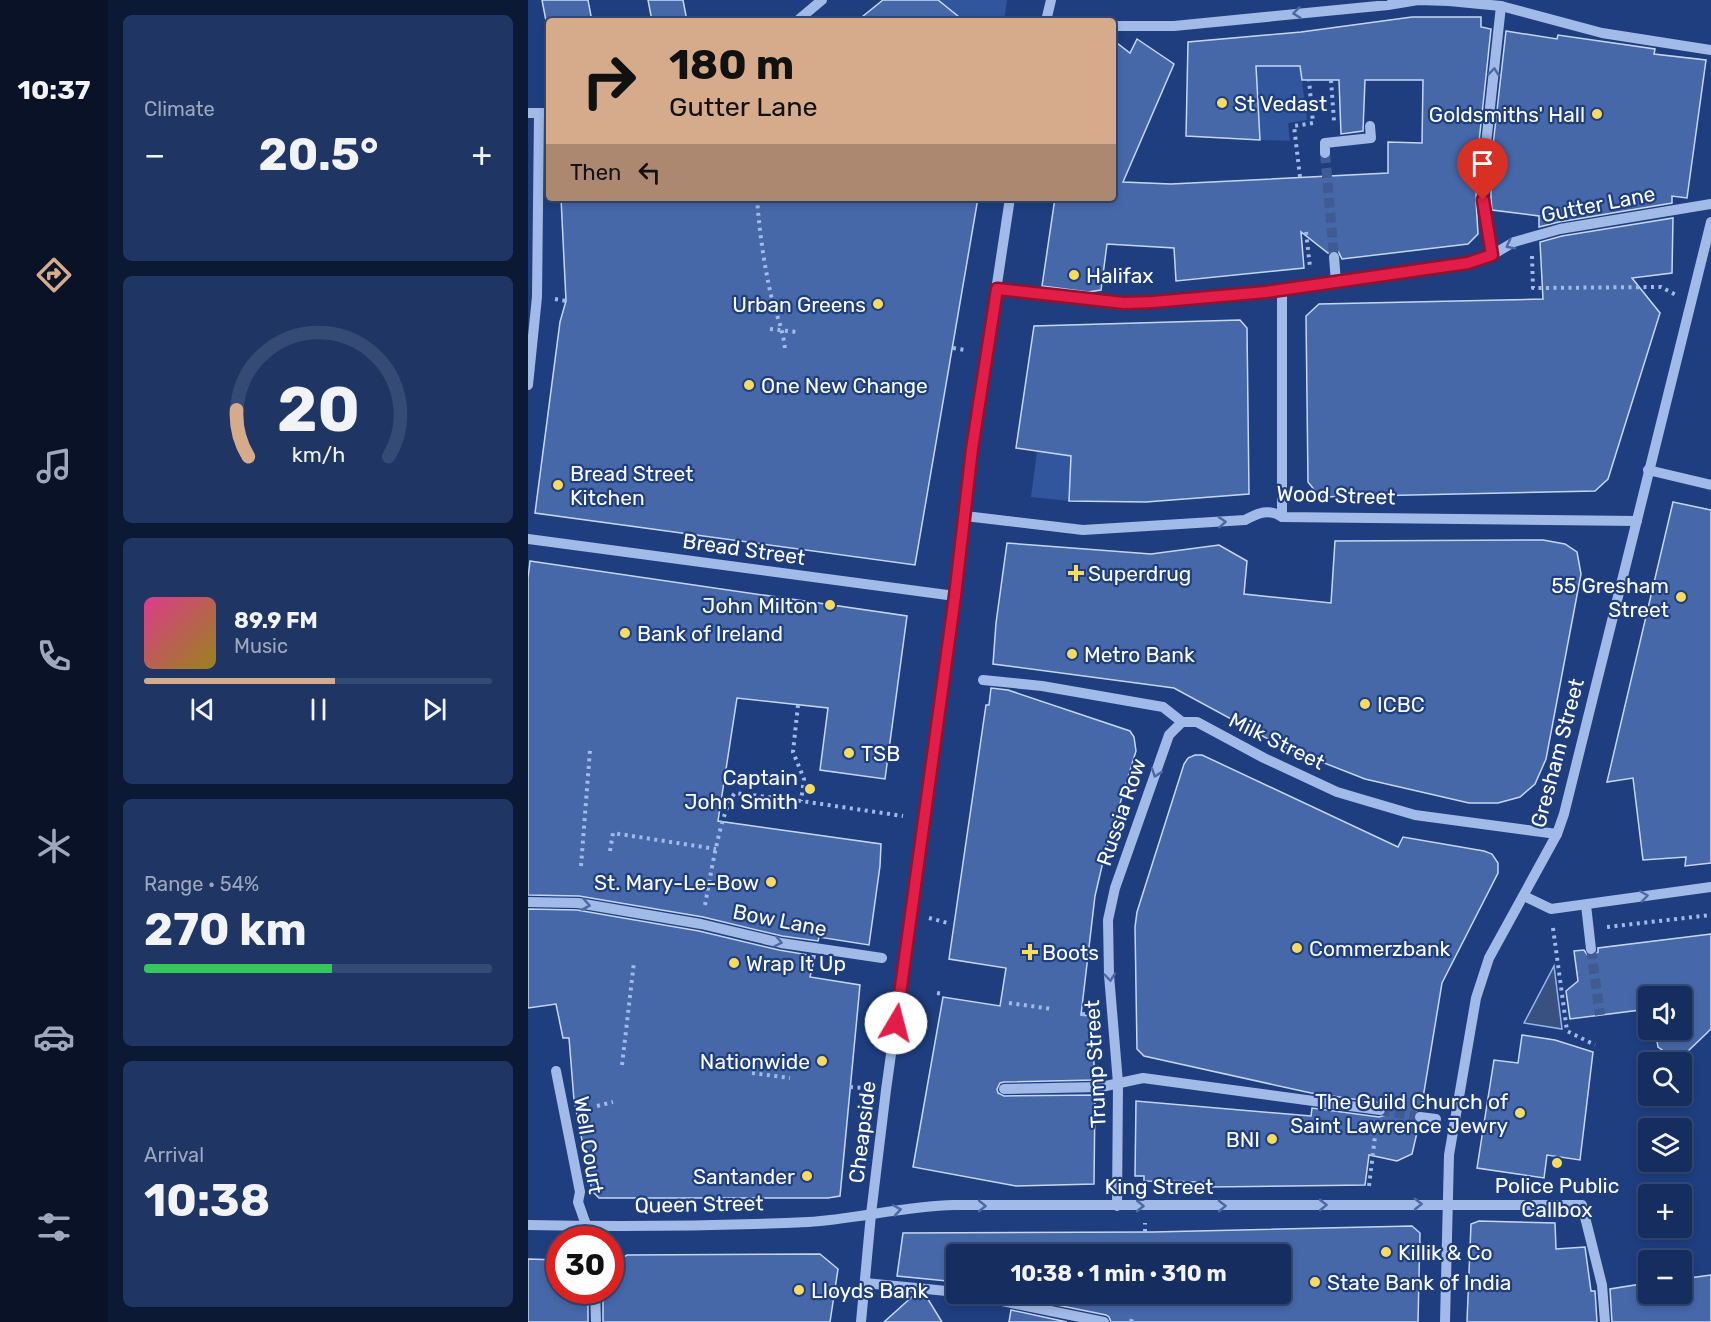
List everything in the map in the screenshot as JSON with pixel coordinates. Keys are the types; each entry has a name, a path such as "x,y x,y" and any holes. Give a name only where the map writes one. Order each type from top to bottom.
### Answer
{"street":[{"path":"801,18 822,0"},
{"path":"1047,18 1051,0"},
{"path":"1116,26 1174,26 1418,0 1449,1 1501,6 1602,33 1711,50"},
{"path":"1492,255 1483,200 1484,162 1501,6"},
{"path":"528,385 537,297 539,113"},
{"path":"1325,153 1325,142 1371,138 1370,126"},
{"name":"Cheapside","path":"861,1322 886,1090 955,596 972,449 1010,201"},
{"name":"Gutter Lane","path":"997,289 1124,303 1188,300 1282,290 1468,263 1492,255 1514,242 1560,229 1711,204"},
{"name":"Gresham Street","path":"1445,1322 1449,1155 1476,998 1490,958 1557,834 1575,774 1648,470 1709,246 1711,222"},
{"path":"1334,257 1336,282"},
{"path":"1282,290 1282,517"},
{"path":"1648,470 1711,485"},
{"name":"Wood Street","path":"965,516 1083,530 1245,520 1259,513 1274,511 1282,517 1637,520"},
{"name":"Bread Street","path":"528,538 955,596"},
{"name":"Milk Street","path":"983,680 1042,686 1163,707 1182,722 1197,722 1264,758 1348,795 1414,815 1557,834"},
{"name":"Russia Row","path":"1108,920 1115,888 1169,735 1182,722"},
{"path":"1524,896 1551,909 1711,887"},
{"name":"Bow Lane","path":"528,902 578,903 701,924 781,942 882,958"},
{"path":"1586,904 1592,949"},
{"name":"Trump Street","path":"1108,920 1109,975 1118,1083 1117,1206"},
{"name":"Well Court","path":"556,1071 580,1192 578,1202 585,1226"},
{"path":"1004,1089 1101,1087 1143,1078 1376,1110"},
{"path":"1420,1117 1436,1119"},
{"name":"King Street","path":"871,1214 923,1206 1582,1205 1599,1274 1605,1322"},
{"name":"Queen Street","path":"528,1225 809,1222 871,1214"},
{"path":"865,1283 946,1291"},
{"path":"595,1304 596,1322"},
{"path":"1021,1304 1104,1322"}],"path":[{"path":"1309,80 1313,123"},
{"path":"1300,177 1294,126 1334,121 1331,80"},
{"path":"757,201 769,288 783,331 785,349"},
{"path":"1306,232 1310,271"},
{"path":"1531,247 1533,288 1661,287 1677,296"},
{"path":"557,300 566,301"},
{"path":"771,329 797,332"},
{"path":"953,348 965,350"},
{"path":"798,705 793,752 804,779 801,801"},
{"path":"581,866 590,750"},
{"path":"701,924 716,849 729,800 735,793 903,816"},
{"path":"610,851 613,832 716,849"},
{"path":"1551,909 1567,1031 1594,1045"},
{"path":"1589,930 1711,915"},
{"path":"928,918 948,922"},
{"path":"622,1065 634,962"},
{"path":"937,993 943,994"},
{"path":"1009,1003 1052,1009"},
{"path":"1082,1014 1096,1015"},
{"path":"752,1072 790,1078"},
{"path":"850,1087 864,1088"},
{"name":"Well Court","path":"597,1106 613,1102"},
{"path":"1367,1204 1376,1110"},
{"path":"1145,1222 1145,1232"},
{"path":"1131,1322 1133,1315"}],"shaded area":[{"path":"938,0 1007,0 1004,18 960,18"},
{"path":"1256,66 1300,66 1307,120 1288,123 1290,141 1260,140"},
{"path":"1037,451 1071,456 1069,501 1031,497"},
{"path":"1554,966 1562,1029 1524,1023"}],"building":[{"path":"542,0 588,0 591,18 546,18 546,21"},
{"path":"648,0 683,0 686,18 651,18"},
{"path":"883,0 938,0 960,18 861,18"},
{"path":"1412,17 1481,17 1481,27 1491,29 1477,161 1478,234 1468,244 1342,259 1338,251 1333,250 1328,253 1301,232 1304,268 1176,281 1174,248 1107,244 1101,290 1088,292 1042,286 1055,201 1116,201 1116,42 1130,53 1137,39 1174,64 1123,182 1171,184 1388,173 1388,142 1422,143 1423,80 1365,80 1363,131 1341,134 1339,80 1302,80 1300,66 1256,66 1260,140 1186,136 1188,42 1301,32"},
{"name":"Goldsmiths' Hall","path":"1506,31 1557,39 1558,35 1655,49 1654,54 1706,60 1687,198 1672,196 1672,203 1539,227 1539,216 1492,210 1491,163"},
{"name":"One New Change","path":"561,201 977,201 915,565 535,513 560,322 566,301"},
{"path":"1673,218 1672,273 1632,278 1660,313 1608,479 1595,491 1320,497 1308,482 1306,316 1319,304 1543,299 1540,242 1562,236"},
{"path":"1240,320 1247,328 1249,494 1146,502 1069,501 1071,456 1016,448 1034,326"},
{"path":"1673,502 1711,510 1711,863 1685,866 1686,857 1643,860 1633,778 1607,782"},
{"path":"1543,540 1565,544 1577,552 1581,574 1546,759 1535,784 1520,797 1498,803 1469,803 1365,779 1281,746 1174,688 993,664 1007,543 1151,554 1219,545 1247,561 1244,594 1331,603 1335,541"},
{"path":"530,561 907,616 885,779 820,770 828,708 737,698 718,821 881,844 869,945 819,937 818,941 782,936 703,917 579,896 528,895 528,578"},
{"path":"991,688 1008,690 1130,731 1134,737 1136,751 1105,853 1095,896 1081,1015 1091,1016 1095,1080 1004,1082 1000,1083 997,1089 998,1093 1004,1096 1095,1095 1094,1184 1016,1186 913,1167 943,997 1000,1006 1006,968 949,959 986,705 989,705"},
{"name":"Commerzbank","path":"1202,755 1398,847 1403,837 1484,851 1492,854 1498,863 1498,873 1442,983 1421,1110 1417,1110 1413,1116 1413,1120 1419,1124 1412,1154 1397,1161 1369,1155 1365,1185 1209,1187 1208,1182 1144,1181 1144,1176 1135,1176 1136,1101 1311,1116 1312,1108 1379,1117 1386,1115 1387,1110 1385,1104 1381,1103 1311,1093 1144,1056 1137,1049 1135,927 1137,912 1184,764 1188,758"},
{"path":"528,909 577,910 699,931 815,956 810,977 860,985 840,1196 828,1198 599,1198 592,1191 574,1100 569,1038 563,1038 556,1004 528,1008"},
{"path":"1711,934 1711,1029 1687,1052 1665,1052 1658,1047 1657,1040 1692,1040 1692,986 1638,986 1638,1010 1570,1019 1566,991 1578,981 1574,951 1584,950 1588,956 1592,956 1598,952 1598,948"},
{"name":"The Guild Church of Saint Lawrence Jewry","path":"1522,1035 1555,1040 1593,1052 1580,1160 1547,1155 1544,1178 1477,1168 1494,1060 1518,1063"},
{"path":"1479,1221 1555,1223 1556,1249 1585,1247 1591,1291 1595,1291 1597,1322 1467,1322 1471,1224"},
{"path":"1412,1226 1420,1233 1418,1322 1111,1322 1106,1315 1052,1304 1291,1304 1291,1244 946,1244 946,1281 897,1276 903,1233 1153,1232"},
{"path":"820,1254 838,1269 830,1322 603,1322 603,1304 624,1304 624,1257 627,1255"},
{"path":"528,1259 546,1260 546,1304 588,1304 588,1322 528,1322"},
{"path":"1711,1275 1711,1322 1612,1322 1610,1289 1638,1285 1638,1304 1692,1304 1692,1278"},
{"path":"914,1295 926,1296 942,1322 884,1322"},
{"path":"1011,1310 1067,1322 1009,1322"}],"tunnel":[{"path":"1325,153 1334,257"},
{"path":"1591,949 1600,1015"},
{"path":"1380,1110 1420,1117"}],"place":[{"name":"St Vedast","path":"1222,103"},
{"name":"Goldsmiths' Hall","path":"1597,114"},
{"name":"Halifax","path":"1074,275"},
{"name":"Urban Greens","path":"878,304"},
{"name":"One New Change","path":"749,385"},
{"name":"Bread Street Kitchen","path":"558,485"},
{"name":"Superdrug","path":"1076,573"},
{"name":"55 Gresham Street","path":"1681,597"},
{"name":"John Milton","path":"830,605"},
{"name":"Bank of Ireland","path":"625,633"},
{"name":"Metro Bank","path":"1072,654"},
{"name":"ICBC","path":"1365,704"},
{"name":"TSB","path":"849,753"},
{"name":"Captain John Smith","path":"810,789"},
{"name":"St. Mary-Le-Bow","path":"771,882"},
{"name":"Commerzbank","path":"1297,948"},
{"name":"Boots","path":"1030,952"},
{"name":"Wrap It Up","path":"734,963"},
{"name":"Nationwide","path":"822,1061"},
{"name":"The Guild Church of Saint Lawrence Jewry","path":"1520,1113"},
{"name":"BNI","path":"1272,1139"},
{"name":"Police Public Callbox","path":"1557,1163"},
{"name":"Santander","path":"807,1176"},
{"name":"Killik & Co","path":"1386,1252"},
{"name":"State Bank of India","path":"1315,1282"},
{"name":"Lloyds Bank","path":"799,1290"}],"route":[{"path":"896,1023 955,596 972,449 997,289 1124,303 1153,302 1266,292 1468,263 1492,255 1483,200"}]}
